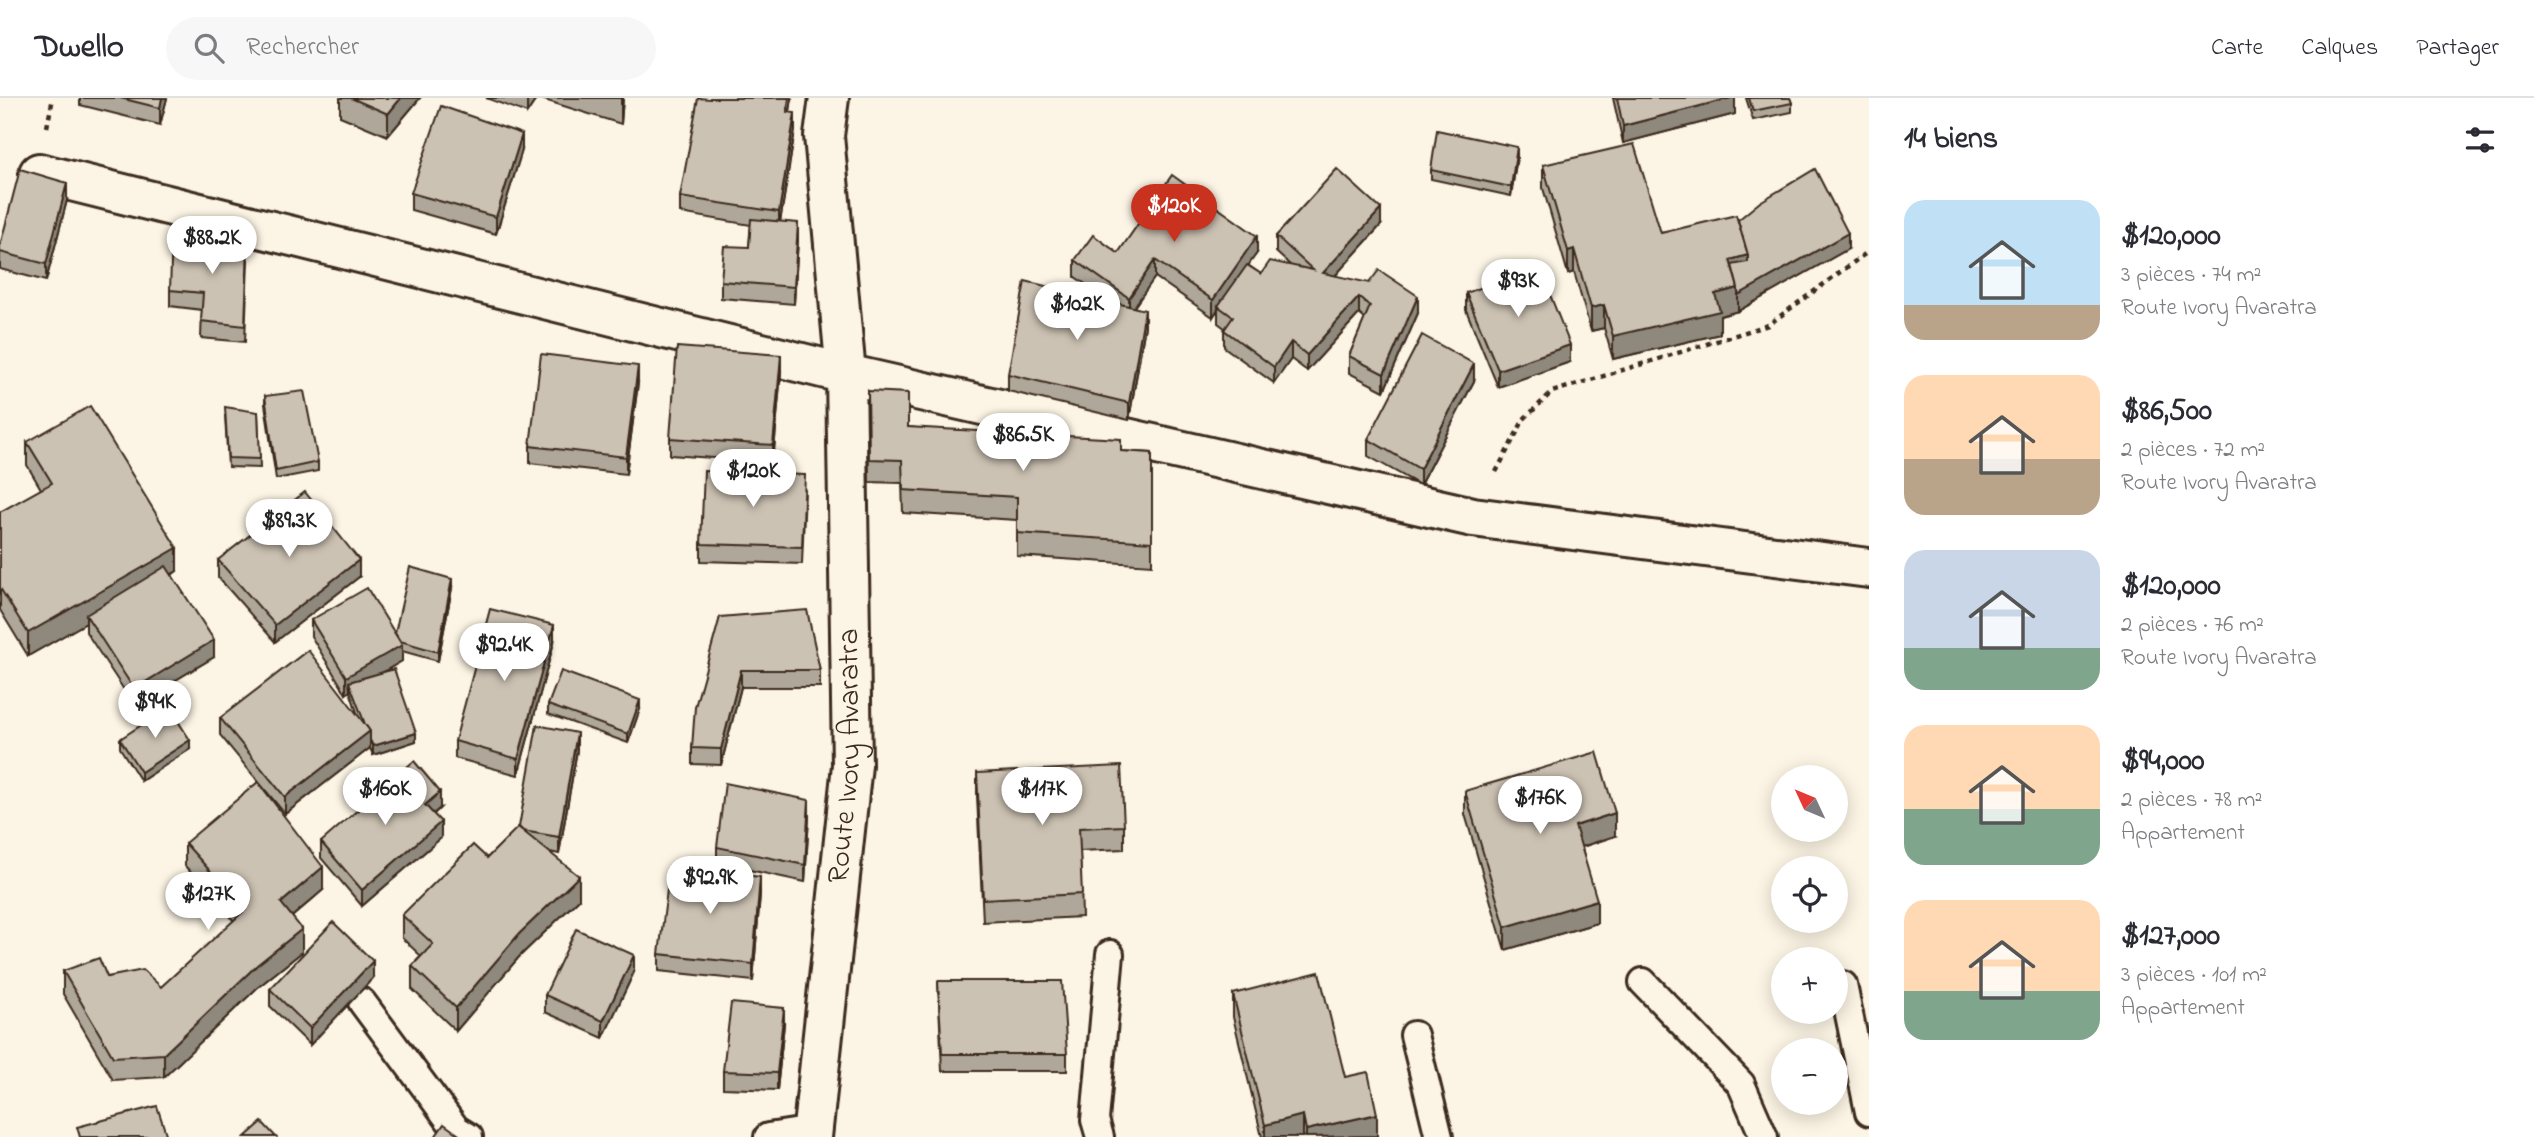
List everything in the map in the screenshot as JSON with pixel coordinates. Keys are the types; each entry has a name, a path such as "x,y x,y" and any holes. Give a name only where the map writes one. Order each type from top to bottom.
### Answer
{"street":[{"name":"Route Ivory Avaratra","path":"813,1133 852,765 846,374 824,136 829,98"},
{"path":"39,173 846,374 1472,517 1869,568"}],"lane":[{"path":"1100,1137 1096,1120 1110,954"},
{"path":"1643,982 1741,1084 1764,1137"},
{"path":"362,1002 456,1129 469,1137"},
{"path":"1848,1009 1869,1112"},
{"path":"1414,1035 1439,1137"},
{"path":"768,1137 813,1133"}],"path":[{"path":"1472,517 1524,419 1552,392 1768,325 1869,251"}],"building":[{"path":"120,98 162,98 160,108"},
{"path":"351,98 401,98 388,114"},
{"path":"698,98 789,98 787,112 795,113 779,212 680,197"},
{"path":"1617,98 1731,98 1623,126"},
{"path":"1749,98 1790,98 1792,103 1753,111"},
{"path":"441,106 522,134 496,217 411,193"},
{"path":"1437,130 1517,147 1511,187 1431,170"},
{"path":"1634,144 1661,233 1736,215 1748,255 1730,260 1738,288 1715,294 1720,311 1613,336 1604,305 1591,308 1574,249 1568,251 1543,165"},
{"path":"20,169 67,183 46,264 0,252"},
{"path":"1337,169 1381,209 1323,273 1369,283 1379,270 1418,296 1384,374 1349,356 1370,306 1359,297 1307,355 1291,342 1274,367 1224,330 1233,317 1218,306 1247,265 1261,274 1270,261 1313,270 1276,236"},
{"path":"1815,169 1848,233 1738,295 1732,265 1748,262 1748,255 1738,220 1760,202"},
{"path":"1172,175 1257,236 1213,300 1155,260 1129,298 1075,260 1093,235 1118,253"},
{"path":"751,219 798,223 794,287 721,281 724,246 749,247"},
{"path":"172,235 248,243 245,326 201,321 203,293 170,290"},
{"path":"1539,267 1570,345 1498,370 1466,293"},
{"path":"1025,281 1145,310 1129,403 1008,374"},
{"path":"1422,335 1474,364 1420,469 1368,439"},
{"path":"677,347 781,355 773,445 670,438"},
{"path":"541,354 638,366 626,457 530,446"},
{"path":"304,391 318,462 276,471 265,396"},
{"path":"868,391 908,393 908,427 1121,439 1121,451 1152,453 1152,542 1017,533 1017,497 903,490 902,460 869,459"},
{"path":"90,406 177,548 28,633 0,588 0,512 52,483 27,442"},
{"path":"225,407 258,412 260,459 228,458"},
{"path":"704,471 805,475 802,547 701,544"},
{"path":"305,492 359,560 275,625 218,560"},
{"path":"166,566 214,640 134,689 86,615"},
{"path":"410,567 452,579 438,652 400,641 395,633"},
{"path":"367,588 402,645 346,677 311,620"},
{"path":"490,609 554,625 518,759 455,741"},
{"path":"807,610 820,670 741,670 721,749 692,748 695,707 720,617"},
{"path":"308,650 370,731 285,797 220,718"},
{"path":"394,669 416,733 373,746 370,731 349,682"},
{"path":"561,671 640,700 628,734 548,705"},
{"path":"169,707 190,740 141,772 120,739"},
{"path":"537,725 577,733 559,837 523,831 519,827"},
{"path":"1597,752 1615,813 1575,826 1597,900 1505,927 1465,791"},
{"path":"414,761 440,792 425,805 441,822 362,890 321,842"},
{"path":"1121,766 1124,826 1079,828 1082,894 983,899 977,773"},
{"path":"258,782 323,867 281,903 302,929 257,965 164,1054 113,1057 63,971 99,958 107,977 143,970 161,987 245,910 185,843"},
{"path":"725,783 809,800 805,865 717,847"},
{"path":"518,827 579,876 519,934 456,1008 412,966 433,944 402,915 473,845 487,858"},
{"path":"670,866 760,877 753,964 659,954"},
{"path":"333,922 373,961 310,1028 270,989"},
{"path":"576,929 634,955 603,1021 545,995"},
{"path":"1319,972 1345,1077 1368,1072 1377,1114 1306,1130 1303,1115 1265,1125 1233,994"},
{"path":"938,981 1062,981 1067,1054 942,1054"},
{"path":"731,1003 784,1008 777,1073 723,1071"},
{"path":"157,1106 167,1137 80,1137 77,1127"},
{"path":"262,1122 276,1137 245,1137"},
{"path":"444,1124 462,1137 435,1137"}]}
